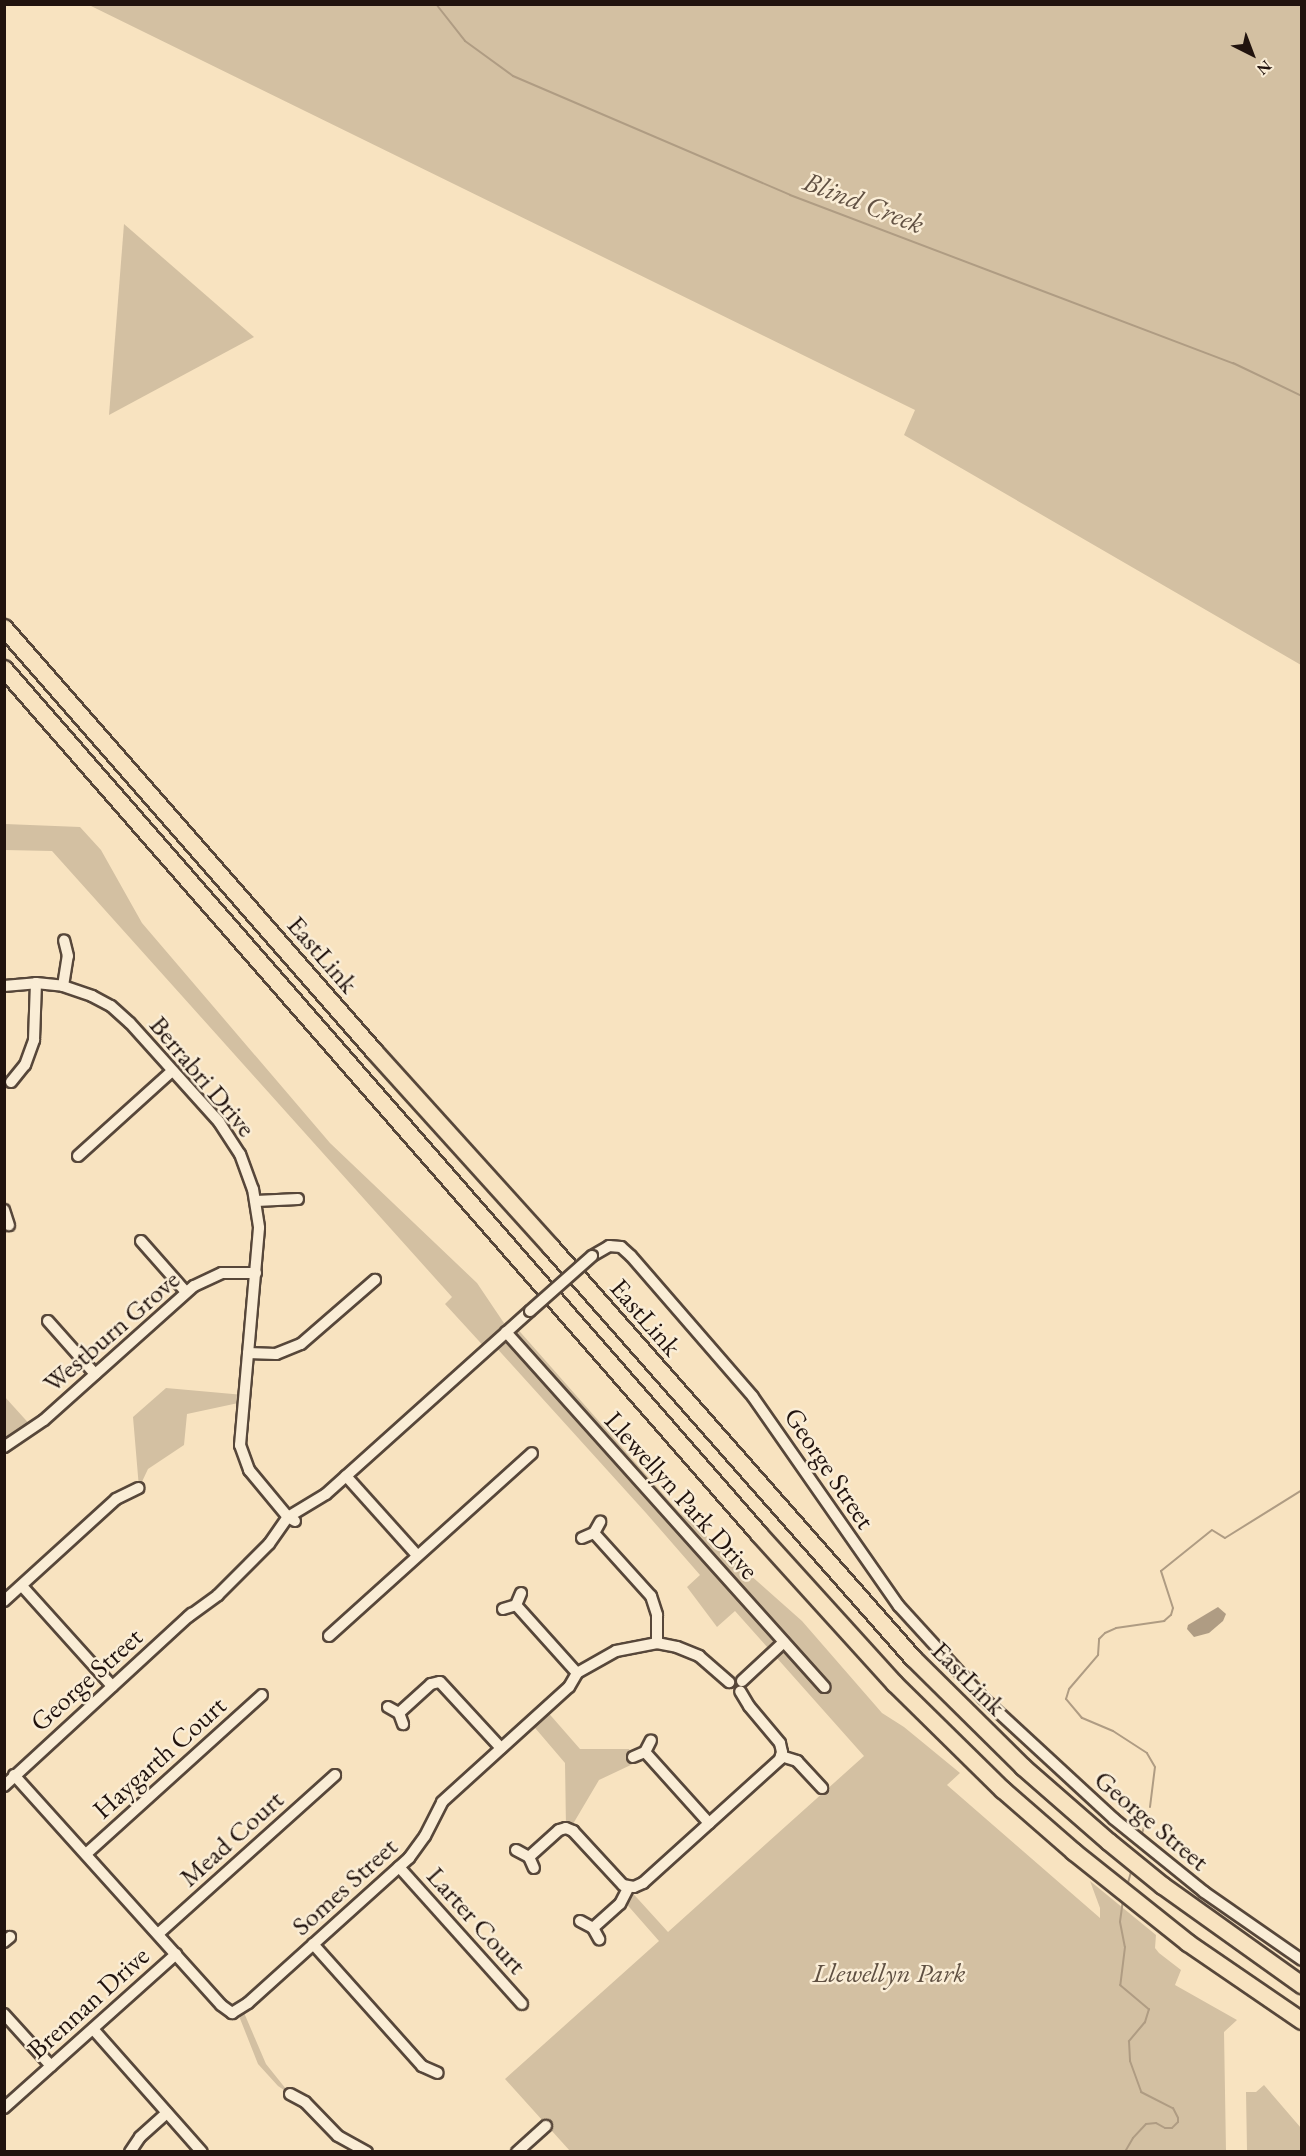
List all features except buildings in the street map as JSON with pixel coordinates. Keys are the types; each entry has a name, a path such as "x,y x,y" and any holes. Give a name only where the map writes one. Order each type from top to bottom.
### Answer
{"highway":[{"name":"EastLink","path":"4,628 374,1051 551,1246 879,1621 982,1728 1109,1842 1163,1886 1302,1985"},
{"name":"EastLink","path":"4,669 759,1534 859,1644 979,1766 1101,1874 1156,1917 1302,2021"}],"street":[{"path":"63,986 68,956 64,940"},
{"path":"11,1082 25,1065 33,1040 36,983"},
{"name":"Berrabri Drive","path":"4,986 36,983 63,986 99,999 117,1011 233,1142 246,1168 256,1202 259,1228 240,1445 249,1470 292,1517"},
{"path":"78,1156 172,1071"},
{"path":"256,1202 298,1199"},
{"path":"4,1210 9,1225"},
{"path":"141,1241 186,1292"},
{"name":"George Street","path":"4,1786 188,1617 218,1595 237,1573 269,1544 285,1533 292,1517 310,1512 345,1476 592,1256 609,1246 621,1247 632,1256 753,1397 877,1577 914,1624 993,1708 1114,1819 1168,1864 1302,1960"},
{"name":"Westburn Grove","path":"4,1446 37,1425 186,1292 203,1280 222,1274 256,1273"},
{"path":"248,1353 276,1354 301,1344 375,1280"},
{"path":"48,1321 95,1374"},
{"name":"Llewellyn Park Drive","path":"506,1332 825,1687"},
{"path":"329,1636 532,1453"},
{"path":"345,1476 417,1555"},
{"path":"4,1602 116,1499 140,1488"},
{"path":"582,1538 594,1533 600,1522"},
{"path":"594,1533 651,1596 657,1615 657,1642"},
{"path":"22,1586 112,1686"},
{"path":"516,1605 521,1593"},
{"path":"503,1609 516,1605"},
{"path":"516,1605 577,1673"},
{"name":"Somes Street","path":"14,1775 221,2005 232,2013 242,2008 399,1867 418,1848 442,1802 569,1688 577,1673 616,1650 657,1642 699,1656 729,1682 731,1690 741,1686"},
{"path":"529,1857 559,1830 569,1828 621,1884 628,1888 637,1887 646,1881 781,1756 782,1749 778,1739 749,1707 741,1686 784,1642"},
{"path":"399,1713 431,1684 440,1682 501,1748"},
{"name":"Haygarth Court","path":"86,1854 262,1695"},
{"path":"388,1707 399,1713 404,1724"},
{"path":"633,1757 645,1752 651,1740"},
{"path":"645,1752 709,1823"},
{"path":"781,1756 797,1761 822,1788"},
{"name":"George Street","path":"4,1781 14,1775"},
{"name":"Mead Court","path":"158,1934 335,1775"},
{"path":"516,1850 529,1857 534,1868"},
{"name":"Larter Court","path":"399,1867 522,2004"},
{"path":"593,1928 620,1904 628,1888"},
{"path":"580,1921 593,1928 599,1940"},
{"path":"313,1944 423,2066 438,2073"},
{"name":"Brennan Drive","path":"4,2108 176,1954"},
{"path":"4,2014 51,2066"},
{"path":"93,2029 202,2151"},
{"path":"290,2094 305,2102 338,2136 367,2151"},
{"path":"130,2151 140,2137 167,2113"},
{"path":"517,2151 546,2126"}],"green space":[{"path":"89,5 1301,5 1301,665 904,435 915,410"},
{"path":"124,224 254,337 109,415"},
{"name":"Llewellyn Park","path":"5,824 80,827 101,850 142,923 330,1143 477,1283 508,1329 514,1325 679,1512 802,1621 882,1713 904,1727 960,1773 947,1785 1100,1918 1100,1908 1090,1881 1156,1935 1155,1948 1181,1970 1175,1985 1237,2020 1224,2032 1226,2151 570,2151 505,2079 659,1941 623,1900 628,1888 668,1932 864,1756 735,1611 717,1627 687,1587 700,1575 646,1513 493,1344 486,1349 445,1304 452,1297 52,851 5,850"},
{"path":"166,1388 244,1395 243,1402 187,1414 184,1445 148,1469 139,1488 133,1417"},
{"path":"4,1396 33,1428 4,1446"},
{"path":"545,1709 580,1749 629,1749 635,1763 599,1780 570,1829 566,1828 565,1763 530,1722"},
{"path":"242,2008 266,2064 290,2094 278,2086 258,2064 237,2011"},
{"path":"1264,2085 1301,2128 1301,2151 1247,2151 1246,2092 1256,2092"}],"shaded area":[{"path":"1218,1607 1226,1614 1223,1621 1209,1633 1194,1637 1187,1629 1188,1625"}],"waterway":[{"name":"Blind Creek","path":"436,4 465,41 513,76 790,195 1233,363 1302,396"},
{"name":"Blind Creek","path":"1150,1807 1155,1767 1147,1753 1113,1731 1082,1718 1066,1699 1069,1689 1098,1655 1099,1639 1105,1633 1116,1628 1164,1621 1171,1615 1173,1608 1161,1571 1212,1530 1225,1538 1302,1490"},
{"name":"Blind Creek","path":"1141,1837 1146,1820"},
{"name":"Blind Creek","path":"1127,1886 1132,1869"},
{"name":"Blind Creek","path":"1123,1900 1120,1922 1125,1947 1120,1985 1149,2009 1145,2022 1129,2041 1130,2061 1141,2092 1173,2108 1178,2118 1178,2122 1172,2128 1165,2128 1156,2123 1146,2124 1133,2138 1125,2152"}]}
